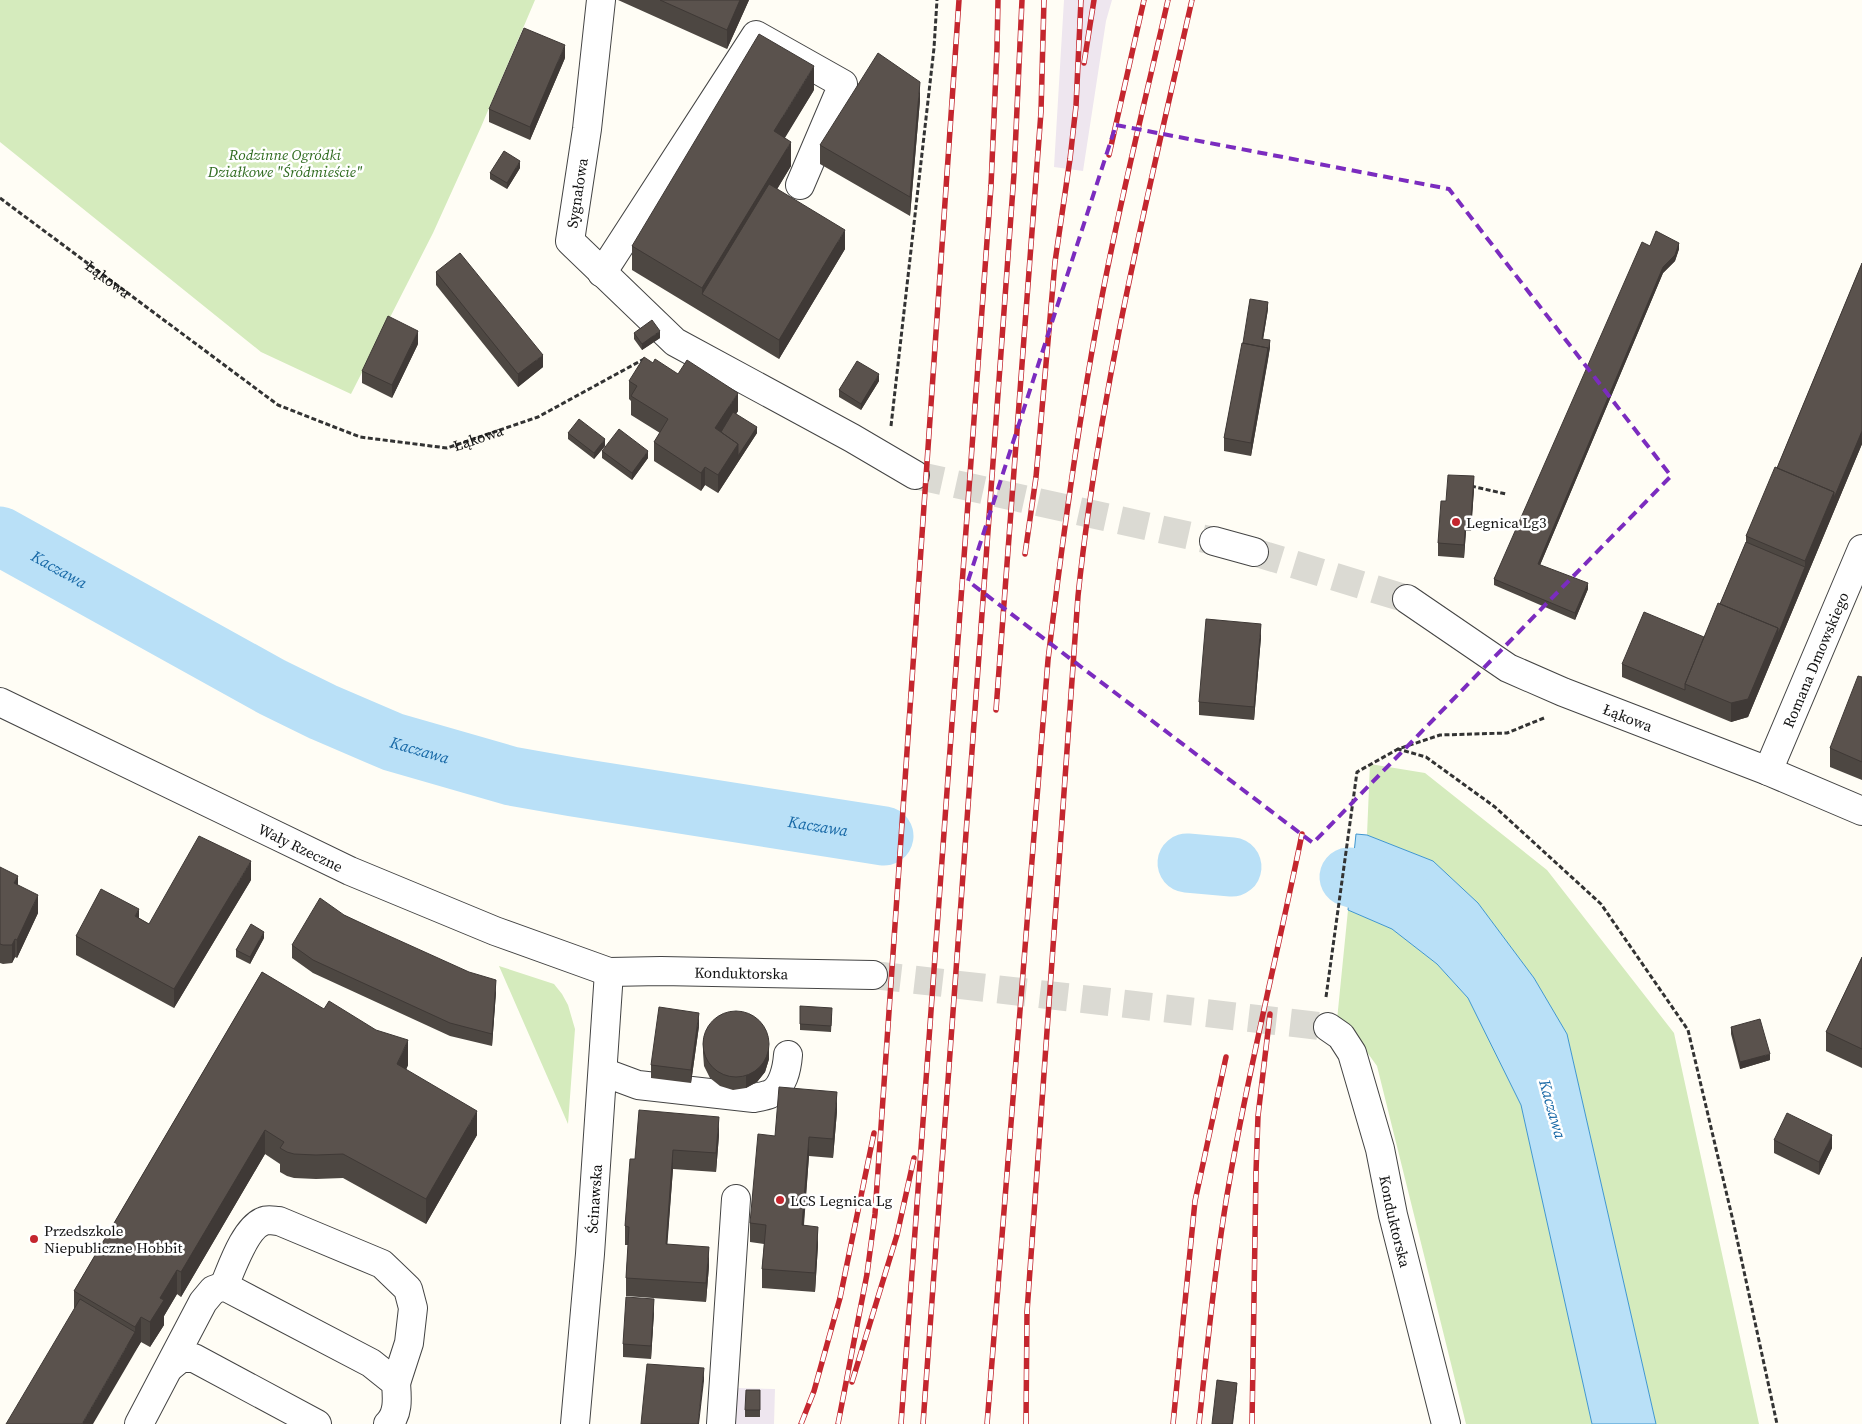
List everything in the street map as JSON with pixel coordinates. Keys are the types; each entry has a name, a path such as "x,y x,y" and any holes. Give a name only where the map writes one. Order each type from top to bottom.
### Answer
{"street":[{"name":"Sygnałowa","path":"601,0 587,130 570,241 675,342"},
{"path":"602,273 756,35 843,84 800,185"},
{"path":"675,342 888,459 915,476"},
{"path":"1214,542 1254,552"},
{"name":"Romana Dmowskiego","path":"1768,771 1862,549"},
{"name":"Łąkowa","path":"1407,600 1508,668 1563,692 1768,771 1862,811"},
{"name":"Wały Rzeczne","path":"0,702 358,874 495,931 609,972"},
{"name":"Konduktorska","path":"609,972 661,971 873,975"},
{"name":"Ścinawska","path":"575,1424 590,1254 609,972"},
{"name":"Konduktorska","path":"1327,1015 1352,1053 1380,1149 1393,1215 1446,1424"},
{"path":"603,1072 638,1085 754,1098 772,1094 781,1082 787,1067 788,1055"},
{"path":"721,1424 736,1200"},
{"path":"139,1424 203,1302 213,1290 224,1286 240,1248 253,1229 264,1220 279,1221 382,1264 408,1289 413,1308 409,1343 396,1383 397,1401 393,1420 388,1424"},
{"path":"224,1286 371,1363 396,1383"},
{"path":"170,1367 181,1358 194,1358 317,1424"}],"path":[{"path":"888,459 934,48 937,0"},
{"name":"Łąkowa","path":"0,198 278,405 360,437 447,448 538,418 675,342"},
{"path":"1470,486 1506,494"},
{"path":"1327,1015 1357,772 1398,749 1440,735 1507,733 1544,718 1563,692"},
{"path":"1398,749 1426,758 1495,807 1601,904 1688,1030 1734,1225 1776,1424"}],"highlighted area":[{"path":"1116,125 1449,189 1671,476 1313,843 968,581"}],"shaded area":[{"path":"1064,0 1112,0 1106,21 1083,171 1054,167"},
{"path":"737,1388 775,1389 774,1424 736,1424"}],"green space":[{"name":"Rodzinne Ogródki Działkowe \"Śródmieście\"","path":"0,0 535,0 433,233 351,394 261,352 0,142"},
{"path":"1370,764 1425,773 1547,870 1674,1033 1759,1424 1656,1424 1567,1034 1534,978 1478,903 1433,861 1367,835"},
{"path":"1348,910 1392,929 1437,964 1468,998 1521,1105 1592,1424 1466,1424 1377,1066 1364,1048 1337,1020"},
{"path":"499,966 554,984 568,1005 575,1029 568,1124"}],"water":[{"path":"1356,834 1367,835 1433,861 1478,903 1534,978 1567,1034 1656,1424 1592,1424 1521,1105 1468,998 1437,964 1392,929 1348,910"}],"building":[{"path":"660,0 740,0 727,30"},
{"path":"524,28 565,45 530,127 489,109"},
{"path":"759,34 814,66 774,131 791,142 702,288 632,246"},
{"path":"878,53 920,82 910,197 820,145"},
{"path":"504,151 520,161 507,183 490,173"},
{"path":"769,184 845,230 779,340 702,294"},
{"path":"1656,231 1679,243 1675,255 1663,267 1538,564 1588,583 1575,613 1494,579 1642,242 1650,246"},
{"path":"460,253 543,355 518,374 436,272"},
{"path":"1862,263 1862,431 1834,498 1834,492 1777,468"},
{"path":"1250,299 1268,302 1262,339 1270,340 1268,354 1268,348 1243,343"},
{"path":"388,316 418,331 392,385 362,371"},
{"path":"652,320 660,331 642,344 634,333"},
{"path":"1242,343 1268,348 1251,443 1224,438"},
{"path":"644,357 653,363 655,359 678,374 687,360 738,393 715,428 738,444 718,475 705,467 701,473 654,442 668,419 631,396 637,386 629,381"},
{"path":"857,361 879,374 861,404 839,390"},
{"path":"733,412 757,427 738,456 738,444 721,432"},
{"path":"579,419 605,439 594,453 568,433"},
{"path":"619,429 648,451 632,473 602,451"},
{"path":"1775,467 1834,492 1805,561 1746,536"},
{"name":"Legnica Lg3","path":"1448,475 1474,476 1471,519 1466,518 1464,545 1438,543 1441,501 1446,501"},
{"path":"1746,542 1805,567 1778,634 1778,628 1720,604"},
{"path":"1718,603 1778,628 1748,699 1731,703 1685,684"},
{"path":"1644,612 1704,637 1685,684 1685,690 1622,664"},
{"path":"1206,619 1261,624 1254,707 1199,702"},
{"path":"1858,676 1862,677 1862,762 1830,748"},
{"path":"199,836 251,861 174,989 76,936 101,889 139,909 135,916 149,924"},
{"path":"0,867 18,876 14,883 38,895 17,940 15,939 12,945 0,944"},
{"path":"320,898 344,915 376,930 469,972 496,980 492,1034 450,1023 313,960 292,945"},
{"path":"251,924 264,932 250,957 236,950"},
{"path":"1862,957 1862,1049 1826,1032"},
{"path":"262,972 324,1009 329,1001 376,1030 408,1040 397,1064 477,1111 426,1199 343,1154 316,1155 287,1152 280,1148 284,1142 265,1130 181,1272 177,1270 160,1298 164,1300 150,1322 141,1317 135,1327 74,1291"},
{"path":"800,1006 832,1008 831,1026 800,1024"},
{"path":"659,1007 699,1013 691,1070 651,1065"},
{"path":"736,1011 749,1014 759,1021 766,1031 769,1044 766,1057 759,1067 749,1074 736,1077 723,1074 713,1067 706,1057 703,1044 706,1031 713,1021 723,1014"},
{"path":"1760,1019 1770,1054 1740,1062 1731,1027"},
{"name":"LCS Legnica Lg","path":"779,1087 837,1092 833,1139 809,1137 802,1225 818,1227 815,1273 762,1269 766,1225 750,1223 758,1134 775,1136"},
{"path":"639,1110 719,1117 716,1153 673,1150 666,1244 709,1247 706,1283 626,1278 629,1227 625,1226 630,1159 635,1159"},
{"path":"1787,1113 1832,1135 1819,1162 1774,1140"},
{"path":"626,1297 654,1299 651,1346 623,1344"},
{"path":"80,1299 135,1332 82,1424 6,1424"},
{"path":"647,1364 704,1368 698,1424 641,1424"},
{"path":"1217,1380 1237,1383 1232,1424 1212,1424"},
{"path":"746,1390 760,1390 760,1410 745,1410"}],"waterway":[{"name":"Kaczawa","path":"0,536 272,687 323,712 393,742 511,776 884,836"},
{"name":"Kaczawa","path":"1187,863 1232,867"},
{"name":"Kaczawa","path":"1349,877 1393,891 1424,914"}],"tunnel":[{"path":"915,475 1214,541"},
{"path":"1254,552 1407,599"},
{"path":"873,975 1328,1027"}],"railway":[{"path":"838,1424 867,1274 875,1214 959,0"},
{"path":"901,1424 991,186 998,0"},
{"path":"923,1424 1014,174 1022,0"},
{"path":"996,710 1041,112 1044,0"},
{"path":"1025,554 1036,477 1055,262 1076,106 1081,0"},
{"path":"1084,63 1094,0"},
{"path":"1109,155 1144,0"},
{"path":"987,1424 1048,660 1059,572 1078,439 1107,268 1168,0"},
{"path":"1026,1424 1027,1312 1078,596 1087,521 1111,371 1192,0"},
{"path":"1199,1424 1209,1329 1231,1172 1247,1087 1302,834"},
{"path":"1252,1424 1258,1116 1270,1014"},
{"path":"1173,1424 1195,1201 1226,1057"},
{"path":"801,1424 814,1391 840,1298 874,1133"},
{"path":"852,1382 897,1235 914,1158"}],"place":[{"name":"Legnica Lg3","path":"1456,522"},
{"name":"LCS Legnica Lg","path":"780,1200"},
{"name":"Przedszkole Niepubliczne Hobbit","path":"34,1239"}]}
